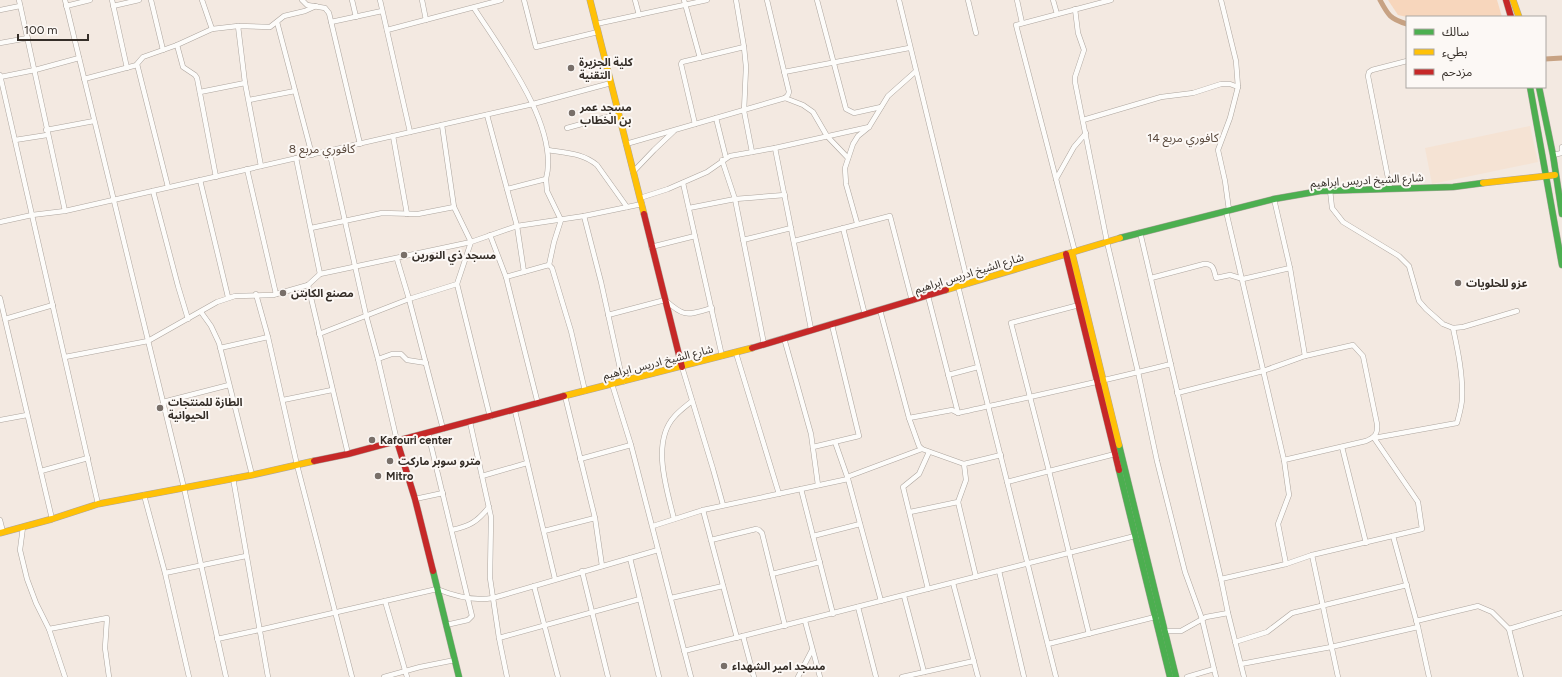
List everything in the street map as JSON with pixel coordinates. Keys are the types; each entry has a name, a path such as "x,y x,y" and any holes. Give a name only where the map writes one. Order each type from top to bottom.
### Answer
{"street":[{"path":"18,0 28,38 46,132 65,211"},
{"path":"65,0 184,488 226,677"},
{"path":"66,6 90,0"},
{"path":"112,0 127,68"},
{"path":"113,6 139,0"},
{"path":"151,0 163,50"},
{"path":"202,0 212,29"},
{"path":"302,0 307,5 324,8 331,17 330,22 360,144"},
{"path":"352,0 356,17"},
{"path":"380,0 410,132"},
{"path":"422,0 426,20"},
{"path":"387,30 501,0"},
{"path":"524,0 536,47 598,32"},
{"path":"590,0 682,367 723,505"},
{"path":"635,0 639,15"},
{"path":"596,24 639,15 685,2 707,0"},
{"path":"736,0 744,47 746,80 744,110 752,152"},
{"path":"626,144 788,96 789,92 767,0"},
{"path":"817,0 846,109 854,113 881,107"},
{"path":"899,0 909,48 968,284"},
{"path":"968,0 976,33"},
{"path":"1017,0 1022,23"},
{"path":"1053,0 1057,14"},
{"path":"1111,0 1016,25 1056,179 1115,454 1170,677"},
{"path":"1221,0 1236,61 1238,87 1232,112 1218,150 1225,181 1228,211 1284,460 1289,495 1278,524 1286,564"},
{"path":"1506,0 1511,16"},
{"path":"1513,0 1519,16"},
{"path":"685,2 700,58"},
{"path":"0,10 20,6"},
{"path":"84,79 137,65 143,57 177,46 212,29 238,26 265,28 272,26 284,16 305,11 316,6"},
{"path":"474,8 508,59 533,104 548,150 548,170 546,179 547,191 561,220 549,265 552,268 569,324 585,391"},
{"path":"1075,10 1078,33 1084,50 1075,77 1075,82 1106,242 1138,372 1157,461 1185,572 1202,619 1216,677"},
{"path":"330,22 382,11"},
{"path":"277,22 312,155"},
{"path":"238,26 245,82 262,166"},
{"path":"0,43 28,38"},
{"path":"177,46 183,67 196,76 216,177"},
{"path":"695,124 681,64 682,62 744,47"},
{"path":"784,72 909,48"},
{"path":"79,58 35,70 0,76 98,504"},
{"path":"1390,188 1368,76 1369,72 1372,70 1406,61"},
{"path":"137,65 168,187"},
{"path":"857,224 846,184 845,168 853,144 858,136 869,127 888,96 915,72"},
{"path":"200,92 245,82"},
{"path":"0,222 32,215 65,211 216,177 487,115 611,83"},
{"path":"1083,120 1166,96 1193,93 1221,84 1230,84 1238,87"},
{"path":"1530,88 1562,265"},
{"path":"1538,88 1553,155 1562,214"},
{"path":"249,100 295,91"},
{"path":"785,98 813,112 827,136 848,158"},
{"path":"567,128 618,114"},
{"path":"487,115 517,226 524,272"},
{"path":"716,118 724,159 735,199 764,344"},
{"path":"15,140 94,121"},
{"path":"442,125 454,207 471,242 457,284 490,417"},
{"path":"65,357 148,341 228,297 256,294 267,296 276,294 308,285 320,274 397,259 471,242 517,226 561,220 627,207 713,169 724,159 730,156 775,148 869,127"},
{"path":"633,172 654,150 677,130"},
{"path":"1056,179 1074,147 1086,133"},
{"path":"393,136 407,214"},
{"path":"1553,155 1562,153 1562,147"},
{"path":"775,148 811,329"},
{"path":"329,150 366,315 397,441 415,499 458,677"},
{"path":"548,150 582,155 592,161 627,207"},
{"path":"296,158 320,274"},
{"path":"247,169 276,294"},
{"name":"شارع الشيخ ادريس ابراهيم","path":"1,532 52,519 98,504 252,475 348,454 514,411 565,396 682,367 764,344 1140,232 1274,199 1309,192 1330,190 1453,187 1555,175"},
{"path":"507,189 546,179"},
{"path":"200,180 228,297"},
{"path":"683,183 722,356"},
{"path":"1330,190 1332,208 1343,222 1399,256 1406,262 1409,266 1419,301 1422,306 1443,324 1453,328 1473,325 1517,311"},
{"path":"154,191 188,319"},
{"path":"689,208 735,199 785,195"},
{"path":"1274,199 1290,268 1305,356"},
{"path":"311,228 382,213 418,214 454,207"},
{"path":"584,216 601,282 623,382"},
{"path":"794,241 890,216 912,301"},
{"path":"743,240 791,228"},
{"path":"843,228 865,315"},
{"path":"1140,232 1244,677"},
{"path":"490,235 506,277 538,404"},
{"path":"651,247 695,236"},
{"path":"1071,253 1079,305 1176,677"},
{"path":"397,259 443,429"},
{"path":"1151,278 1208,264 1213,267 1216,278 1230,275 1243,279 1290,268"},
{"path":"506,277 549,265"},
{"path":"319,334 409,299 457,284"},
{"path":"308,285 348,454"},
{"path":"958,286 1056,677"},
{"path":"256,294 268,337 297,465 352,677"},
{"path":"928,296 958,413"},
{"path":"0,298 52,519"},
{"path":"608,315 665,300"},
{"path":"665,300 678,311 686,314 712,308"},
{"path":"5,319 53,305"},
{"path":"1079,305 1010,323 1030,396 1089,634"},
{"path":"880,310 909,418 917,442 922,449 964,464 1000,455"},
{"path":"201,312 211,326 220,348 252,475"},
{"path":"813,447 859,436 832,324"},
{"path":"1284,460 1374,438 1457,423 1462,400 1458,352 1453,328"},
{"path":"220,348 268,337"},
{"path":"784,338 811,434 818,485"},
{"path":"1178,393 1263,371 1305,356 1353,345 1361,352 1370,387 1377,424 1377,431 1374,438"},
{"path":"736,352 778,494"},
{"path":"378,359 392,354 401,354 407,360 426,363"},
{"path":"909,418 952,410 958,413 1030,396 1100,382 1170,364"},
{"path":"948,375 978,367"},
{"path":"612,384 631,445 653,526 691,677"},
{"path":"163,402 229,385"},
{"path":"283,400 332,390"},
{"path":"565,396 595,518 602,566"},
{"path":"674,519 661,463 664,439 673,418 692,401"},
{"path":"514,411 555,579"},
{"path":"0,420 27,415"},
{"path":"470,422 489,507 491,524 490,578 499,638 507,677"},
{"path":"428,433 472,616 471,619 446,625"},
{"path":"1221,579 1286,564 1312,555 1422,529 1418,502 1374,438"},
{"path":"835,442 848,478 881,601"},
{"path":"580,459 631,445"},
{"path":"1342,447 1366,543"},
{"path":"653,526 723,505 848,478 922,449"},
{"path":"928,589 903,487 919,474 929,452"},
{"path":"1007,482 1115,454"},
{"path":"41,471 88,458"},
{"path":"482,476 527,463"},
{"path":"964,464 966,480 958,502 976,577"},
{"path":"233,478 268,677"},
{"path":"801,489 833,614"},
{"path":"415,499 443,493"},
{"path":"144,495 165,573 189,677"},
{"path":"910,512 958,502"},
{"path":"452,530 468,526 477,520 489,507"},
{"path":"703,510 737,638"},
{"path":"544,531 595,518"},
{"path":"0,520 1,532"},
{"path":"813,536 860,524"},
{"path":"23,527 20,550 23,563 36,603 49,629 65,677"},
{"path":"710,540 756,529 762,532 785,626"},
{"path":"684,651 1135,536"},
{"path":"1393,536 1430,677"},
{"path":"217,638 259,630 437,589 447,593 468,597 484,599 493,598 658,550"},
{"path":"1312,555 1338,677"},
{"path":"165,573 246,556"},
{"path":"630,558 659,677"},
{"path":"772,574 820,562"},
{"path":"582,571 608,677"},
{"path":"999,571 1024,677"},
{"path":"953,583 978,677"},
{"path":"1235,642 1267,632 1292,613 1407,585"},
{"path":"534,586 558,677"},
{"path":"671,598 723,586"},
{"path":"904,596 924,672"},
{"path":"499,638 640,599"},
{"path":"385,601 407,677"},
{"path":"1416,621 1478,606 1492,612 1503,621 1509,629 1522,677"},
{"path":"858,607 876,677"},
{"path":"1164,631 1181,631 1194,625 1202,619 1228,613"},
{"path":"1509,629 1562,615"},
{"path":"1048,644 1155,617 1162,622"},
{"path":"49,629 107,618 105,648 109,677"},
{"path":"805,621 820,677"},
{"path":"1241,664 1332,647 1418,627"},
{"path":"743,636 754,677"},
{"path":"798,677 813,650"},
{"path":"384,677 455,660"},
{"path":"902,677 974,661"},
{"path":"1187,677 1214,668"}],"shaded area":[{"path":"1388,0 1497,0 1502,16 1406,17 1398,15"},
{"path":"1530,126 1538,162 1432,184 1425,148"}],"waterway":[{"path":"1380,0 1390,16 1406,24"},
{"path":"1546,59 1562,58"}],"traffic: fast":[{"path":"1530,88 1562,265"},
{"path":"1539,88 1553,155 1562,214"},
{"path":"1120,238 1274,199 1320,191 1453,187 1483,183"},
{"path":"1119,445 1176,677"},
{"path":"1119,470 1170,677"},
{"path":"433,571 459,677"}],"traffic: slow":[{"path":"590,0 644,214"},
{"path":"1513,0 1519,16"},
{"path":"1483,183 1555,175"},
{"path":"946,290 1120,238"},
{"path":"1072,253 1119,445"},
{"path":"564,396 752,348"},
{"path":"0,533 52,519 98,504 252,475 314,461"}],"traffic: jam":[{"path":"1506,0 1511,16"},
{"path":"644,214 682,367"},
{"path":"1066,254 1119,470"},
{"path":"752,348 946,290"},
{"path":"314,461 348,454 564,396"},
{"path":"397,441 415,499 433,571"}],"place":[{"name":"كلية الجزيرة التقنية","path":"571,68"},
{"name":"مسجد عمر بن الخطاب","path":"572,113"},
{"name":"مسجد ذي النورين","path":"404,255"},
{"name":"عزو للحلويات","path":"1458,283"},
{"name":"مصنع الكابتن","path":"283,293"},
{"name":"الطازة للمنتجات الحيوانية","path":"160,408"},
{"name":"Kafouri center","path":"372,440"},
{"name":"مترو سوبر ماركت","path":"390,461"},
{"name":"Mitro","path":"378,476"},
{"name":"مسجد امير الشهداء","path":"724,666"}],"district":[{"name":"كافوري مربع 14","path":"1183,138"},
{"name":"كافوري مربع 8","path":"322,149"}]}
